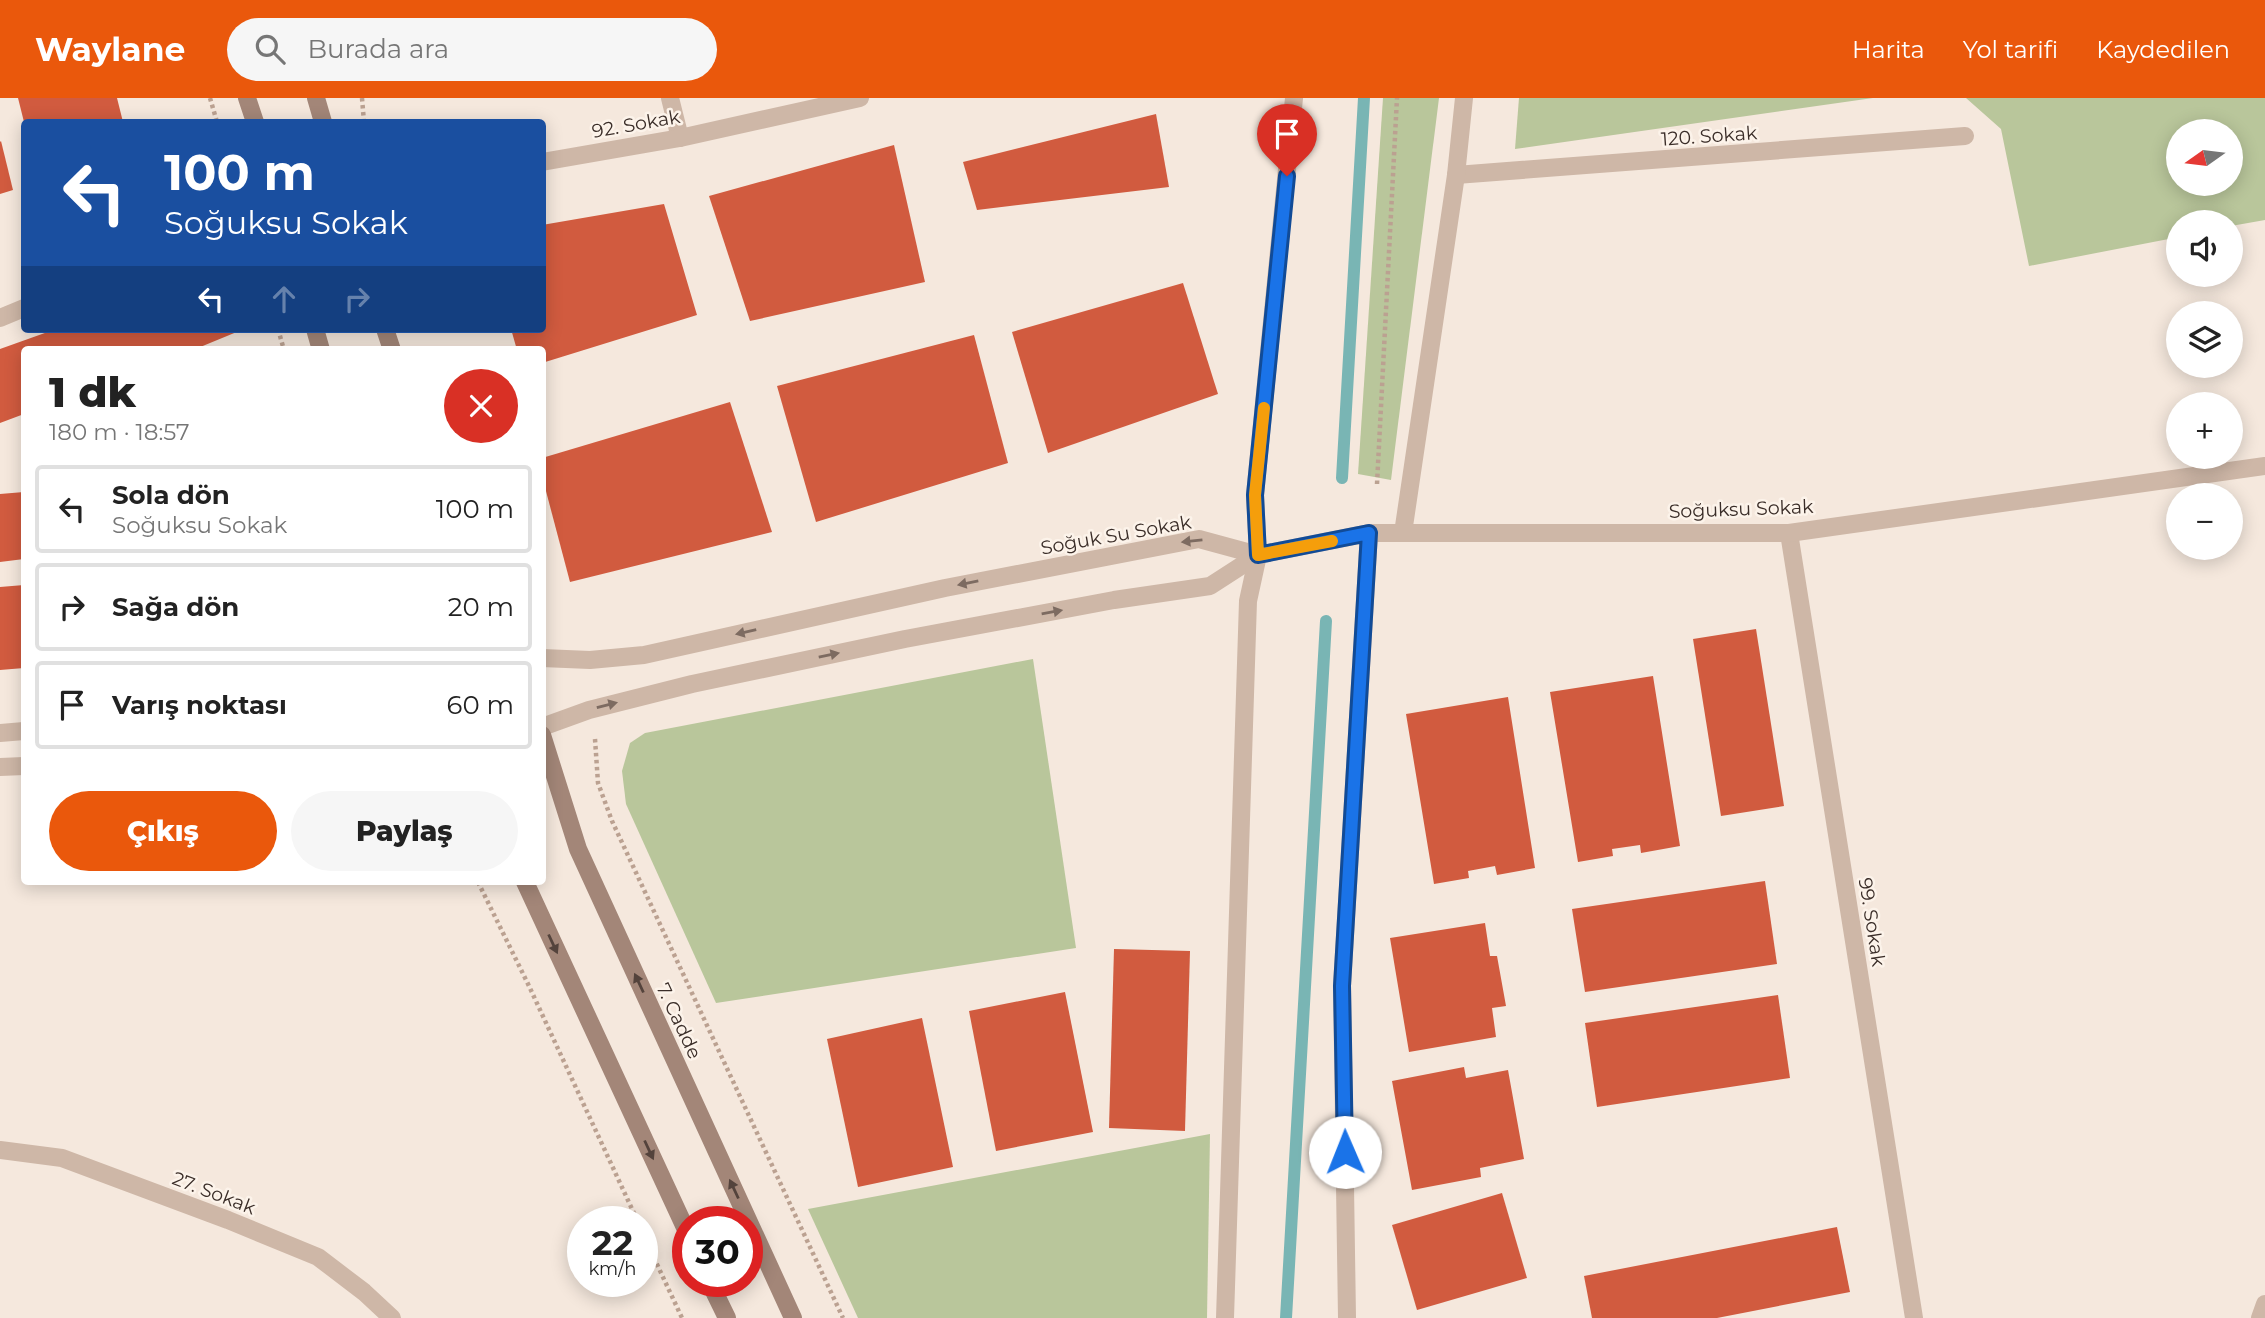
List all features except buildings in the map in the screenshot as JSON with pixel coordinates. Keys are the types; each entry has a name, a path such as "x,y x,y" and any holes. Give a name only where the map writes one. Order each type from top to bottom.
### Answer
{"main road":[{"path":"247,98 254,119"},
{"path":"316,98 322,119"},
{"name":"7. Cadde","path":"546,748 578,849 793,1318"},
{"path":"525,885 675,1206"},
{"path":"717,1297 727,1318"}],"street":[{"path":"670,98 680,138"},
{"name":"92. Sokak","path":"546,161 680,138 860,98"},
{"path":"1225,1318 1248,601 1258,555 1255,495 1294,98"},
{"path":"1403,533 1456,174 1464,98"},
{"name":"120. Sokak","path":"1456,174 1965,136"},
{"path":"0,318 21,309"},
{"name":"Soğuksu Sokak","path":"1258,555 1371,533 1789,533 2265,466"},
{"path":"1347,1318 1342,986 1371,533"},
{"name":"99. Sokak","path":"1789,533 1914,1318"},
{"name":"Soğuk Su Sokak","path":"546,658 590,660 644,655 945,588 1199,539 1258,555"},
{"path":"546,726 589,710 679,687 838,653 1101,603 1210,586 1258,555"},
{"path":"0,733 21,731"},
{"path":"0,767 21,766"},
{"name":"27. Sokak","path":"0,1150 62,1158 318,1257 364,1292 392,1318"},
{"path":"2260,1318 2265,1304"}],"path":[{"path":"210,98 216,119"},
{"path":"362,98 364,119"},
{"path":"1371,533 1397,98"},
{"path":"596,732 595,761 598,783 612,821 843,1318"},
{"path":"586,763 595,761"},
{"path":"479,885 631,1206"},
{"path":"658,1266 682,1318"}],"green space":[{"path":"1383,98 1439,98 1391,480 1358,474"},
{"path":"1519,98 1873,98 1515,149"},
{"path":"1966,98 2265,98 2265,220 2243,224 2243,210 2166,210 2166,240 2029,266 2001,129"},
{"path":"1033,659 1076,948 716,1003 626,804 622,771 630,743 645,733"},
{"path":"1210,1134 1207,1318 858,1318 808,1209"}],"waterway":[{"path":"1342,478 1364,98"},
{"path":"1286,1318 1326,621"}],"slow traffic":[{"path":"1264,408 1255,495 1258,555 1332,541"}],"route":[{"path":"1287,176 1255,495 1258,555 1369,533 1342,986 1345,1152"}]}
